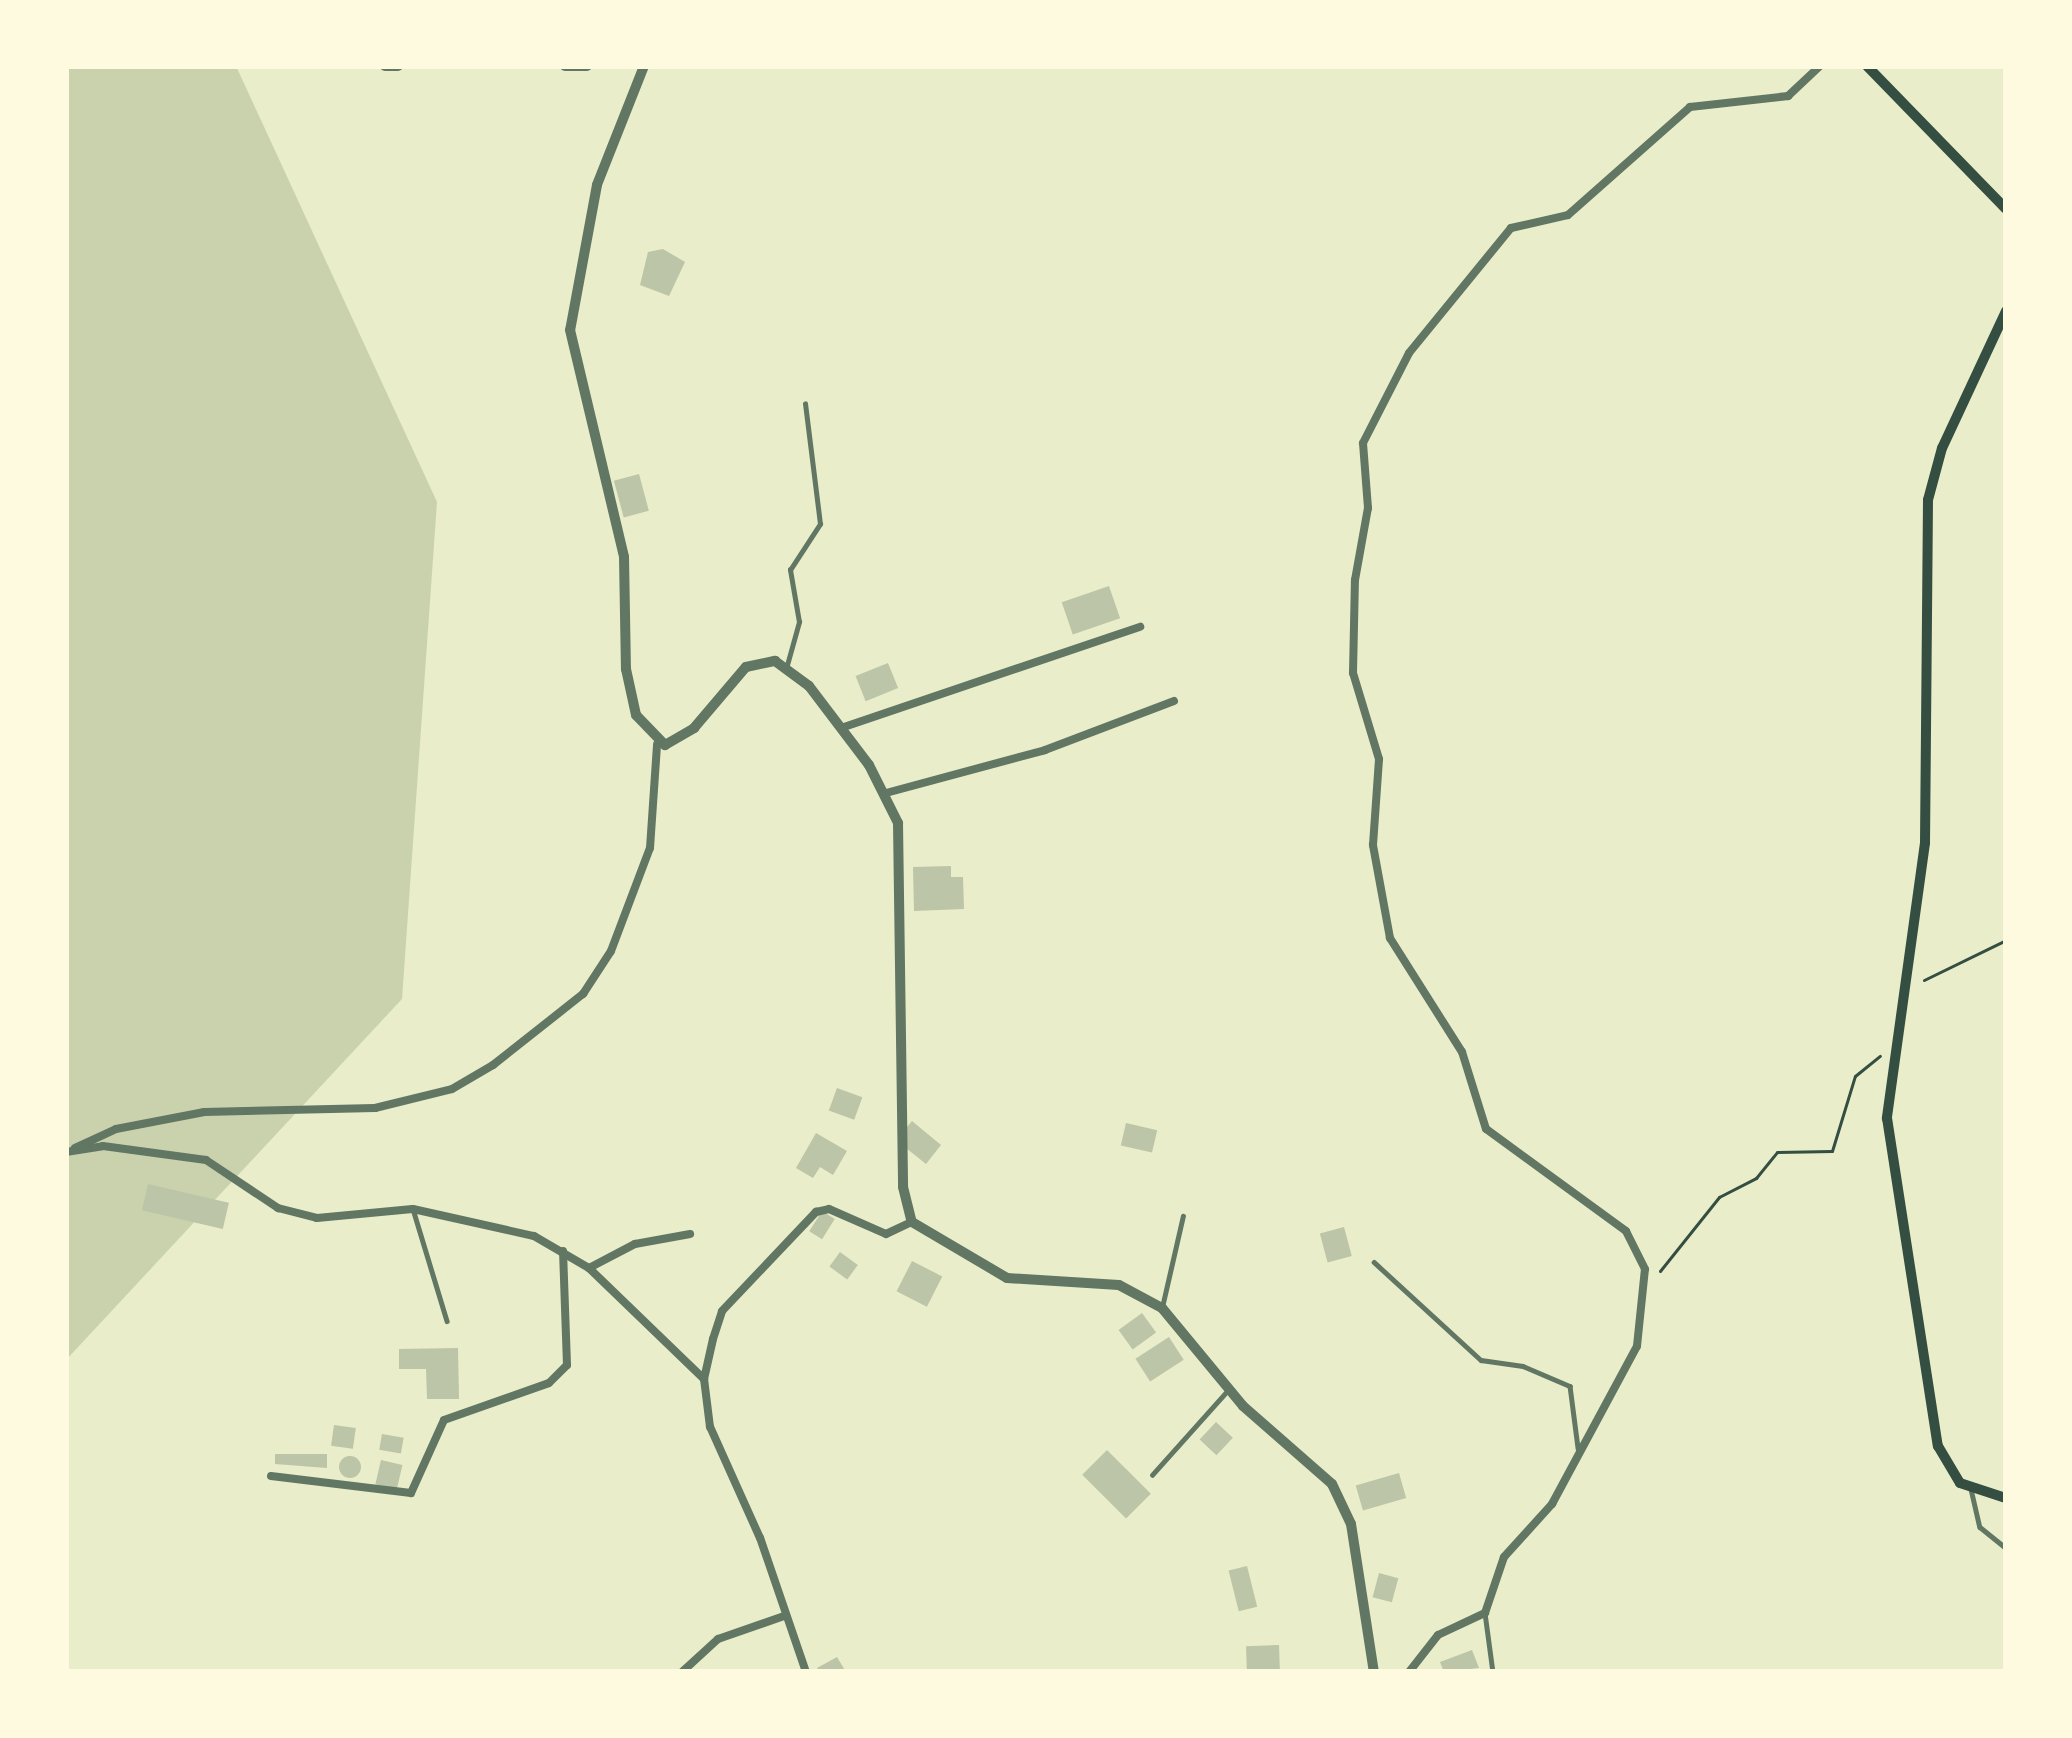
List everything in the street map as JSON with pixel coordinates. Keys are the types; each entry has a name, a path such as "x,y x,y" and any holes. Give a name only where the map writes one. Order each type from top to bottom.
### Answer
{"main road":[{"path":"1867,66 2006,208"},
{"path":"2006,311 1942,448 1928,500 1925,843 1896,1044 1889,1146 1916,1286 1927,1401 1948,1469 1971,1490 2006,1498"}],"street":[{"path":"385,66 398,66"},
{"path":"565,66 587,66"},
{"path":"71,1150 116,1129 204,1112 375,1108 452,1089 493,1065 598,975 650,848 657,744 629,692 624,556 570,330 597,185 644,66"},
{"path":"1408,1672 1438,1635 1485,1613 1504,1557 1552,1504 1578,1448 1637,1346 1645,1269 1625,1231 1486,1129 1462,1052 1390,938 1373,845 1378,759 1353,673 1369,488 1360,457 1409,352 1511,228 1568,215 1690,107 1787,96 1820,66"},
{"path":"841,728 1140,627"},
{"path":"657,744 694,728 742,669 787,665 841,728 886,793 901,850 903,1168 912,1222 1006,1278 1119,1285 1162,1308 1228,1390 1322,1472 1342,1502 1364,1584 1374,1672"},
{"path":"886,793 1045,751 1174,701"},
{"path":"71,1150 206,1160 278,1208 317,1218 413,1209 507,1228 563,1250 590,1268 704,1379"},
{"path":"806,1672 760,1538 710,1427 704,1379 722,1311 816,1212 829,1209 886,1234 912,1222"},
{"path":"590,1268 635,1244 690,1234"},
{"path":"272,1476 411,1492 444,1420 549,1383 567,1365 563,1250"},
{"path":"682,1672 718,1639 784,1616"}],"lane":[{"path":"787,665 799,622 790,570 820,524 805,404"},
{"path":"413,1209 447,1321"},
{"path":"1162,1308 1183,1216"},
{"path":"1374,1262 1480,1360 1523,1366 1570,1387 1578,1448"},
{"path":"1152,1475 1228,1390"},
{"path":"1971,1490 1980,1527 2006,1548"},
{"path":"1485,1613 1493,1672"}],"path":[{"path":"1905,987 2006,940"},
{"path":"1642,1298 1726,1191 1756,1178 1777,1152 1832,1150 1855,1076 1896,1044"}],"green space":[{"path":"66,66 236,66 437,502 402,999 66,1360"}],"building":[{"path":"663,249 685,262 669,296 640,285 648,252"},
{"path":"639,474 649,511 624,517 614,481"},
{"path":"1109,586 1120,618 1073,634 1062,602"},
{"path":"888,663 898,688 866,701 856,676"},
{"path":"951,866 951,877 963,877 964,909 914,911 913,867"},
{"path":"837,1088 862,1097 854,1120 829,1111"},
{"path":"912,1121 941,1145 926,1164 906,1148 903,1132"},
{"path":"1126,1123 1157,1130 1152,1153 1121,1145"},
{"path":"816,1133 847,1151 833,1175 820,1167 813,1178 796,1168"},
{"path":"148,1184 229,1203 223,1229 142,1210"},
{"path":"822,1211 835,1219 822,1239 809,1231"},
{"path":"1344,1227 1352,1256 1328,1262 1320,1233"},
{"path":"840,1252 858,1265 847,1279 829,1267"},
{"path":"912,1261 942,1276 927,1307 897,1291"},
{"path":"1142,1313 1156,1332 1133,1349 1119,1330"},
{"path":"1169,1337 1184,1360 1150,1381 1135,1359"},
{"path":"458,1348 459,1399 427,1399 426,1369 399,1369 399,1349"},
{"path":"1216,1422 1233,1438 1216,1455 1200,1440"},
{"path":"334,1425 356,1428 353,1449 331,1446"},
{"path":"382,1434 404,1438 401,1454 379,1450"},
{"path":"1107,1450 1151,1494 1126,1519 1082,1475"},
{"path":"275,1454 327,1454 327,1468 275,1464"},
{"path":"350,1456 361,1467 350,1478 339,1467"},
{"path":"381,1460 402,1465 397,1489 375,1484"},
{"path":"1399,1473 1406,1498 1363,1510 1356,1485"},
{"path":"1247,1566 1257,1607 1239,1611 1229,1571"},
{"path":"1379,1573 1398,1578 1392,1602 1373,1597"},
{"path":"1279,1645 1280,1672 1247,1672 1246,1646"},
{"path":"1472,1650 1479,1668 1444,1672 1440,1662"},
{"path":"837,1657 846,1672 817,1668"}]}
